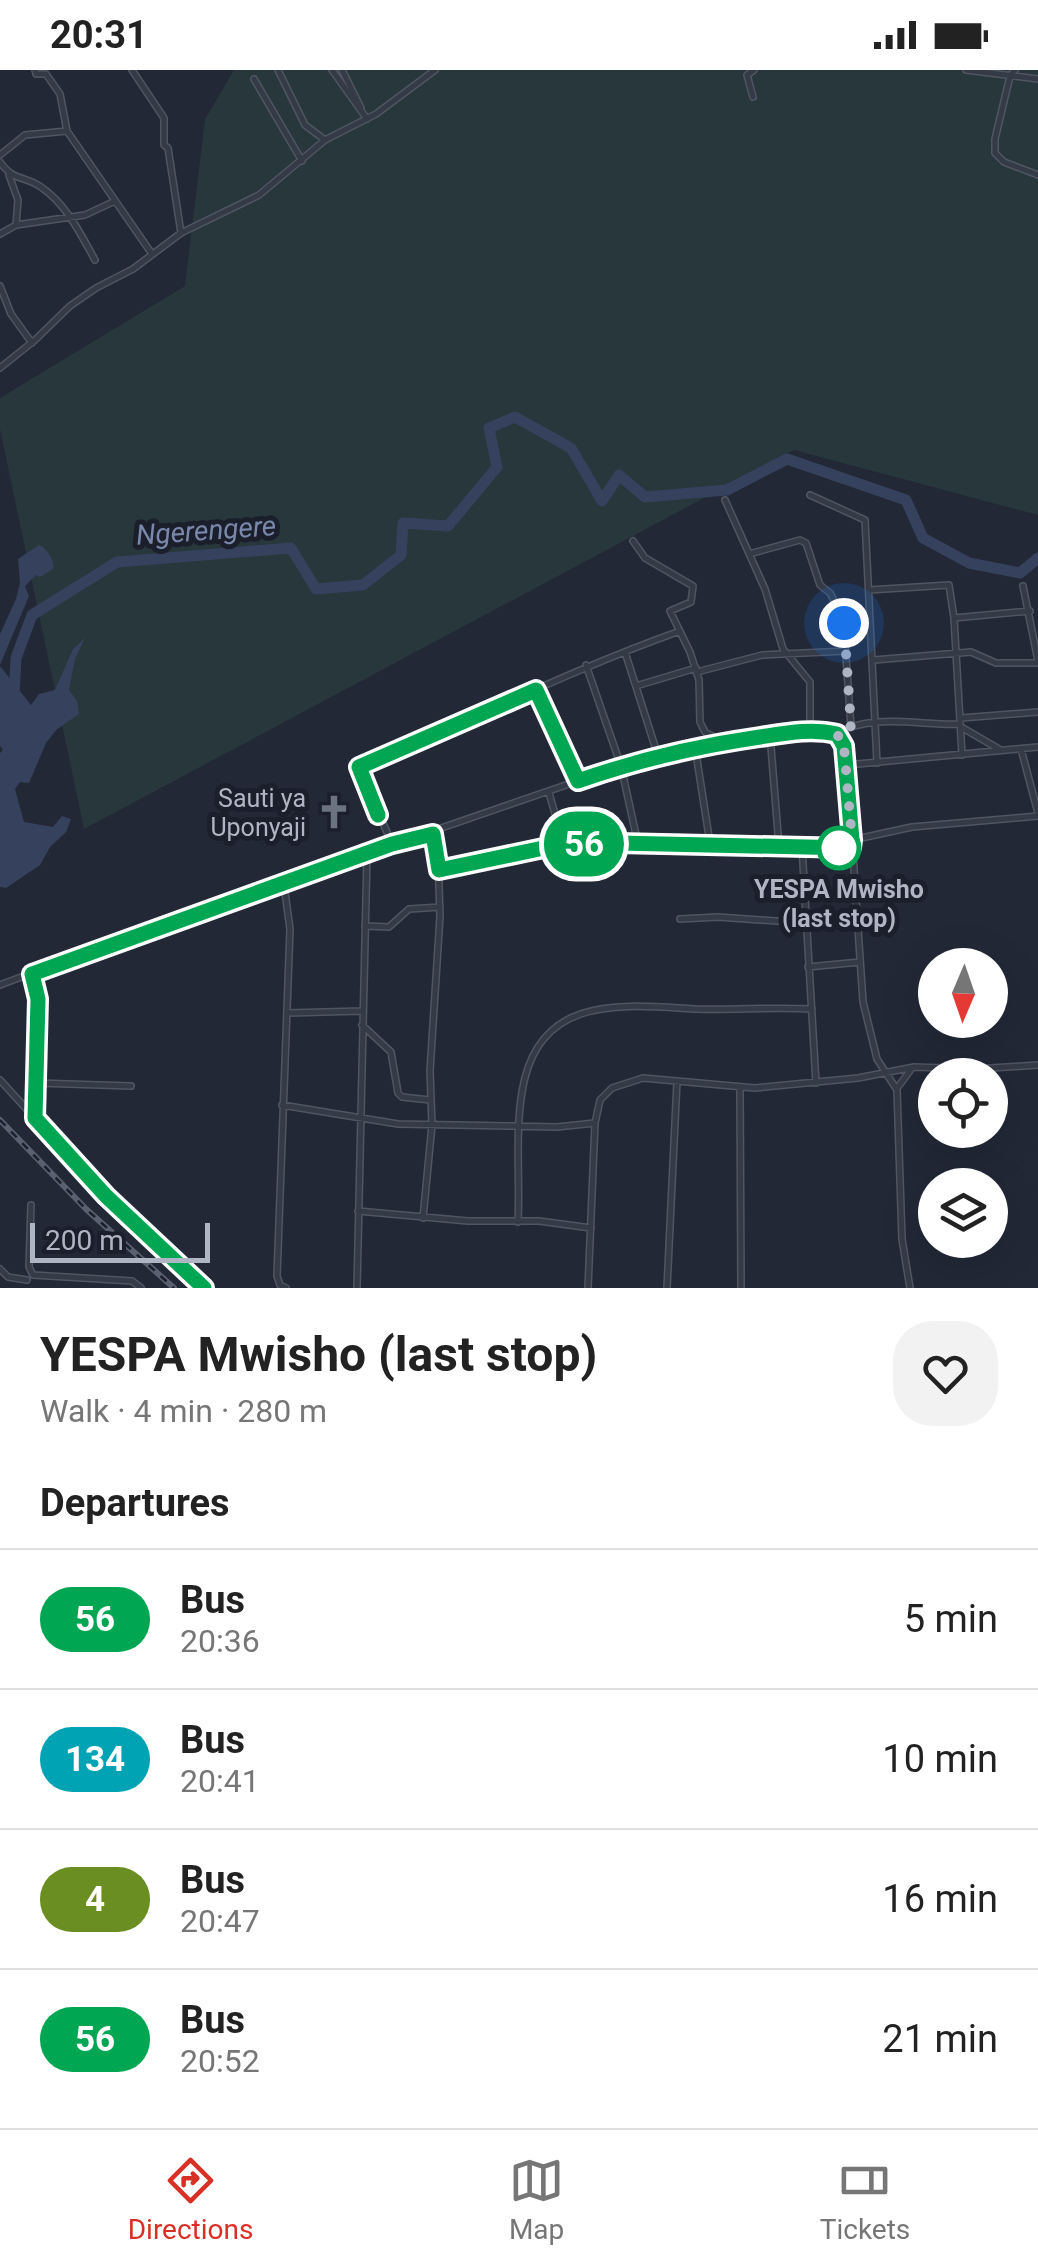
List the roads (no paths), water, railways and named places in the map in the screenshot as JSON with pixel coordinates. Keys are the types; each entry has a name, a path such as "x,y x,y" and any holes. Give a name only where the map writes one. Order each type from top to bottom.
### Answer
{"street":[{"path":"35,70 36,74 46,74 60,94 67,130 152,254"},
{"path":"132,70 164,118 164,144 168,148 180,233"},
{"path":"278,70 305,125 325,140"},
{"path":"332,70 367,119"},
{"path":"342,70 367,119"},
{"path":"0,368 70,306 102,284 133,270 180,233 259,195 325,140 367,119 435,70"},
{"path":"753,97 747,75 754,70"},
{"path":"966,70 1038,78"},
{"path":"1013,73 995,139 995,153 1004,162 1038,175"},
{"path":"254,79 302,160"},
{"path":"16,225 18,200 0,158 24,135 67,130"},
{"path":"9,175 37,184 63,206 96,260"},
{"path":"0,234 16,225 85,215 114,201"},
{"path":"0,286 12,314 32,343"},
{"path":"810,495 866,520 877,763"},
{"path":"724,500 765,588 786,652 810,682 810,731"},
{"path":"750,554 800,540 806,542 820,585 830,593 843,616 851,726"},
{"path":"633,541 642,556 693,586 691,602 670,611 696,670 700,722 705,732 721,741"},
{"path":"869,590 947,584 954,618 962,754"},
{"path":"874,660 976,652 996,663 1038,662 1024,586"},
{"path":"954,618 1030,611"},
{"path":"392,844 359,767 586,665 680,632"},
{"path":"636,686 762,655 846,651"},
{"path":"625,652 658,756"},
{"path":"586,665 622,766 638,845"},
{"path":"536,690 578,781"},
{"path":"0,985 392,844 433,834 658,756 721,741 810,731 837,734 851,726 876,722 960,723 1038,712"},
{"path":"960,723 1002,750"},
{"path":"837,734 843,742 846,765 863,1002 877,1059 897,1090"},
{"path":"770,735 779,846"},
{"path":"695,747 710,843"},
{"path":"846,765 1038,747"},
{"path":"852,840 912,827 1038,814 1021,749"},
{"path":"549,793 560,831 572,842"},
{"path":"424,1218 432,1125 440,907 433,834"},
{"path":"439,870 572,842 851,848"},
{"path":"802,846 816,1082"},
{"path":"357,1288 367,854"},
{"path":"284,885 290,916 277,1276 286,1288"},
{"path":"364,926 389,927 409,908 440,907"},
{"path":"680,919 805,922"},
{"path":"807,967 860,962"},
{"path":"32,974 38,999 35,1118"},
{"path":"518,1222 522,1090 531,1060 544,1039 579,1012 629,1004 702,1009 812,1009"},
{"path":"288,1013 362,1011"},
{"path":"362,1025 392,1052 398,1093 430,1100"},
{"path":"588,1288 595,1122 600,1100 612,1088 643,1078 740,1088 816,1082 914,1067 976,1069 1038,1064"},
{"path":"910,1288 902,1239 897,1090 899,1081 914,1067"},
{"path":"0,1080 106,1196 204,1288"},
{"path":"666,1288 677,1080"},
{"path":"37,1083 131,1086"},
{"path":"740,1088 741,1288"},
{"path":"282,1105 362,1120 432,1125 556,1127 595,1122"},
{"path":"24,1288 30,1277 30,1206"},
{"path":"358,1211 590,1228"},
{"path":"0,1269 8,1277 132,1281 141,1288"}],"water":[{"path":"39,545 50,555 53,569 40,577 36,575 25,586 29,596 0,665 0,634 20,583 18,559"},
{"path":"85,638 75,659 69,690 77,701 79,714 56,730 46,743 29,783 20,782 15,789 24,822 53,827 62,816 71,819 66,832 50,847 40,865 6,888 0,887 0,666 31,705 39,694 55,690 73,649"}],"waterway":[{"name":"Ngerengere","path":"14,697 16,658 32,615 117,562 291,548 316,589 363,585 401,555 403,523 448,526 497,467 489,428 515,417 571,448 602,501 619,475 645,497 727,490 787,459 906,500 923,538 969,563 1020,573 1038,558"}],"railway":[{"path":"0,1120 86,1209 174,1288"}],"place":[{"name":"Sauti ya Uponyaji","path":"334,812"},
{"name":"YESPA Mwisho (last stop)","path":"839,848"}]}
